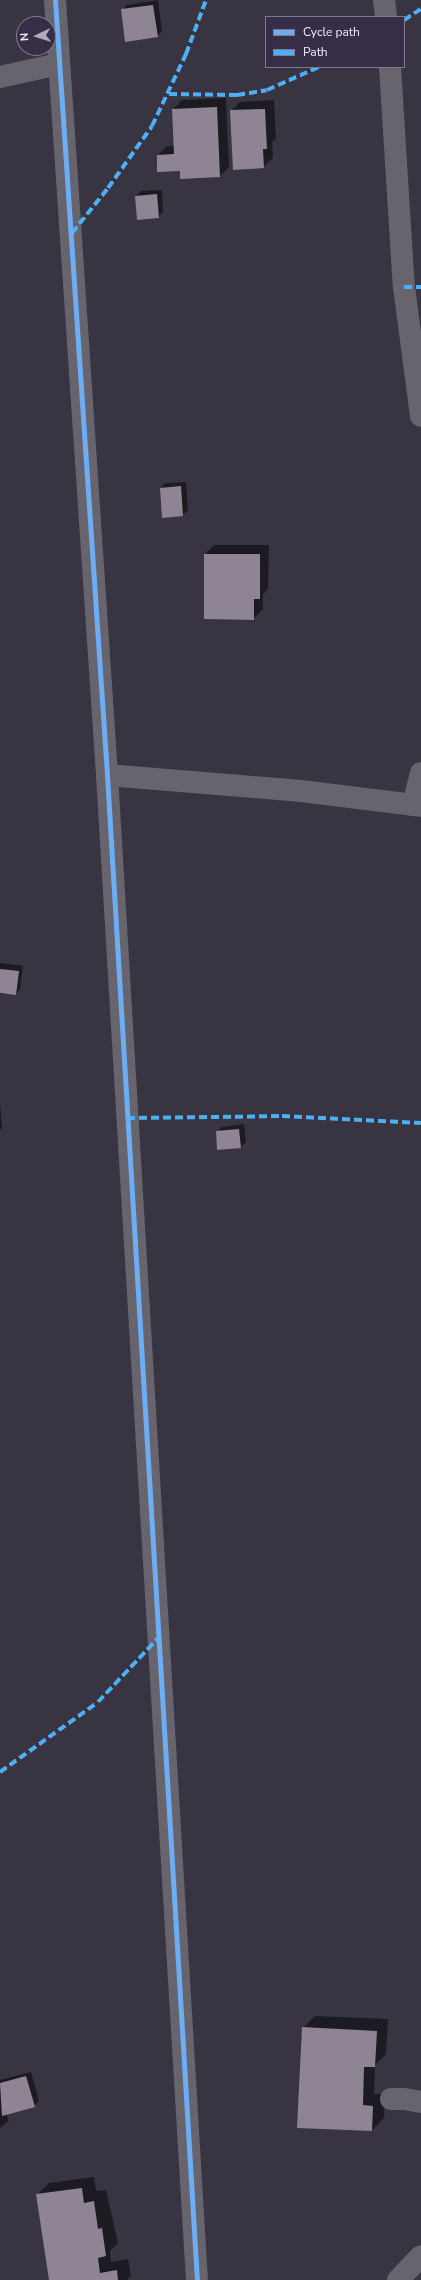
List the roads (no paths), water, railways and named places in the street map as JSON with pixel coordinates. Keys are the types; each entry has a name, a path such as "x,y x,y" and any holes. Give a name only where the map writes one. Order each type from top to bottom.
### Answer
{"street":[{"path":"55,0 107,775 197,2280"},
{"path":"384,0 386,16"},
{"path":"0,77 59,64"},
{"path":"390,68 403,280 421,416"},
{"path":"107,775 301,791 417,806 421,773"},
{"path":"391,2100 404,2099 421,2102"},
{"path":"398,2280 421,2256"}]}
